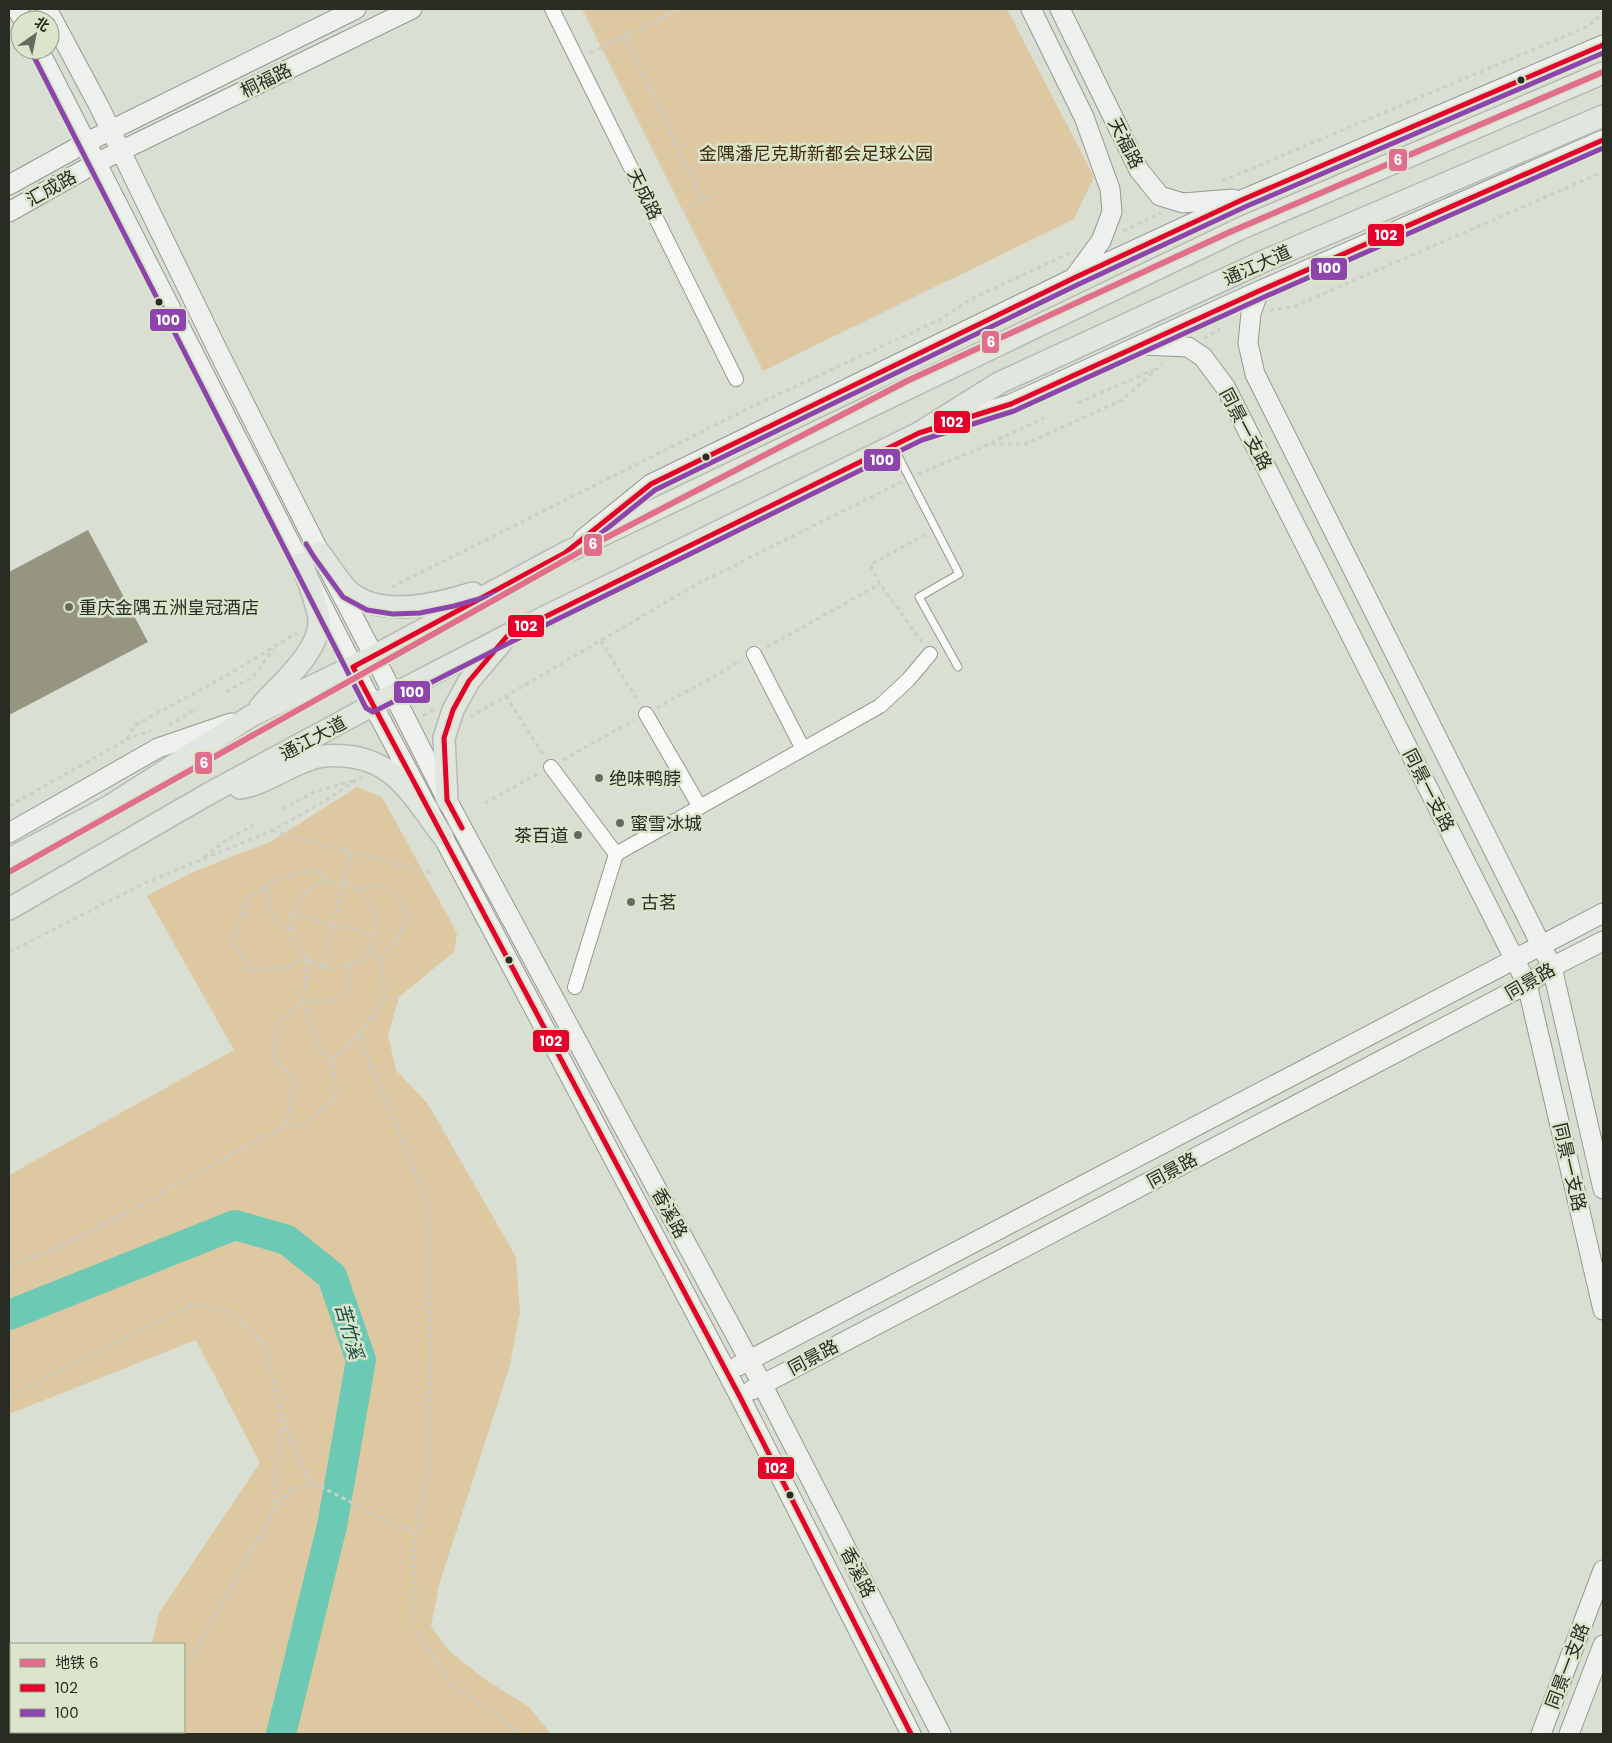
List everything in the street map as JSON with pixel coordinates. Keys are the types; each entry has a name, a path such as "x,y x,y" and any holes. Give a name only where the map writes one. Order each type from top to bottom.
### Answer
{"main road":[{"path":"9,859 108,807 252,716 353,667 565,553 1244,227 1603,73"},
{"name":"通江大道","path":"9,909 210,793 373,705 508,635 919,433 999,383 1264,261 1603,116"},
{"path":"311,558 349,592 369,603 393,606 418,606 452,599 512,582"},
{"path":"252,716 308,653 318,632 319,617 311,558"},
{"path":"447,800 444,738 452,710 469,681 508,635"},
{"path":"210,793 251,786 312,758 334,755 362,768 381,765 400,780 442,836"}],"street":[{"path":"47,9 110,130 311,558"},
{"name":"桐福路","path":"110,130 356,9"},
{"name":"桐福路","path":"120,151 412,9"},
{"name":"天成路","path":"552,9 736,379"},
{"name":"天福路","path":"1031,9 1084,117 1110,189 1112,212 1101,241 1074,278"},
{"name":"天福路","path":"1060,9 1139,170 1160,196 1183,203 1244,199"},
{"path":"565,553 651,484 1074,278 1244,199 1603,45"},
{"path":"44,60 96,163 311,558"},
{"name":"汇成路","path":"9,185 110,130"},
{"name":"通江大道","path":"919,433 1011,404 1259,291 1603,140"},
{"name":"汇成路","path":"9,212 120,151"},
{"name":"同景一支路","path":"1259,291 1251,313 1248,342 1255,374 1552,967 1603,1189"},
{"path":"1142,345 1188,347"},
{"name":"同景一支路","path":"1188,347 1203,357 1226,388 1527,984 1603,1310"},
{"name":"香溪路","path":"311,558 374,656 447,800 762,1384 941,1734"},
{"name":"香溪路","path":"311,558 353,667 740,1397 911,1734"},
{"path":"754,654 803,749"},
{"path":"575,987 616,854 880,706 908,680 930,654"},
{"path":"646,714 700,807"},
{"path":"9,833 158,748 252,716"},
{"path":"551,767 616,854"},
{"path":"726,1372 1603,914"},
{"name":"同景路","path":"740,1397 1527,984 1552,967 1603,942"},
{"name":"同景一支路","path":"1541,1733 1603,1570"},
{"name":"同景一支路","path":"1569,1734 1603,1645"}],"lane":[{"path":"892,446 959,574 919,597 958,667"}],"path":[{"path":"578,59 682,9"},
{"path":"625,36 703,200"},
{"path":"1188,347 1251,313 1293,307 1603,172"},
{"path":"682,210 713,195"},
{"path":"1078,403 1164,363"},
{"path":"990,444 1024,444 1122,400 1156,368"},
{"path":"409,725 436,708 452,710 472,716 697,584 909,478 990,444 1015,430 1044,418"},
{"path":"930,654 880,584 870,566 935,529"},
{"path":"485,803 880,584"},
{"path":"600,641 646,714"},
{"path":"226,692 253,677 275,646"},
{"path":"506,696 551,767"},
{"path":"169,724 197,709"},
{"path":"283,809 362,768"},
{"path":"9,952 145,884 271,831 362,768"},
{"path":"200,861 228,839 254,825"},
{"path":"271,831 431,873"},
{"path":"323,966 352,852"},
{"path":"308,958 285,968 251,970 232,943 246,901 274,880 315,869 331,882"},
{"path":"331,882 344,883 357,888 367,897 374,908 377,921 376,935 369,950 350,965 337,968 323,966 300,951 292,932 292,914 297,902 306,892 318,885 331,882"},
{"path":"357,888 383,885 402,903 407,919 396,940 381,961"},
{"path":"266,886 273,919 292,932"},
{"path":"292,914 376,935"},
{"path":"331,1060 359,1035 385,998 381,961 369,950"},
{"path":"9,1266 69,1242 286,1125 304,1124 332,1102 337,1087 331,1060 321,1052 303,1002 308,958"},
{"path":"286,1125 295,1081 273,1058 279,1020 303,1002 330,1002 349,991 350,965"},
{"path":"359,1035 427,1200 431,1353 428,1473 414,1546 416,1630 451,1683 521,1734"},
{"path":"9,1396 192,1305 226,1309 265,1345 282,1417 301,1464 312,1482 393,1524 416,1533"},
{"path":"273,1512 282,1417"},
{"path":"185,1669 273,1512 289,1491 312,1482"}],"green space":[{"name":"金隅潘尼克斯新都会足球公园","path":"582,9 1007,9 1094,177 1074,219 763,371"},
{"path":"357,787 382,797 457,933 454,952 399,997 388,1035 396,1070 428,1104 516,1257 520,1312 510,1365 439,1585 431,1626 447,1649 483,1678 529,1707 551,1734 131,1734 185,1733 185,1643 152,1643 159,1613 260,1463 196,1340 9,1414 9,1175 234,1050 147,896 191,873 272,841"}],"building":[{"name":"重庆金隅五洲皇冠酒店","path":"88,530 148,642 9,715 9,572"}],"waterway":[{"name":"苦竹溪","path":"9,1315 235,1225 287,1240 332,1276 361,1360 332,1526 281,1734"}],"metro line":[{"name":"6","path":"9,872 592,545 907,381 1230,232 1603,72"}],"transit line":[{"name":"102","path":"911,1734 740,1397 353,667 565,553 651,484 1074,278 1244,199 1603,45"},
{"name":"100","path":"306,544 343,597 367,610 393,614 420,613 454,606 515,589 569,559 655,490 1077,285 1247,206 1603,53"},
{"name":"100","path":"36,60 366,708 373,712 922,440 1014,411 1262,298 1603,148"},
{"name":"102","path":"462,828 447,800 444,738 453,710 469,681 508,635 919,433 1011,404 1259,291 1603,140"}],"place":[{"name":"重庆金隅五洲皇冠酒店","path":"69,607"},
{"name":"绝味鸭脖","path":"599,778"},
{"name":"蜜雪冰城","path":"620,823"},
{"name":"茶百道","path":"578,835"},
{"name":"古茗","path":"631,902"}]}
